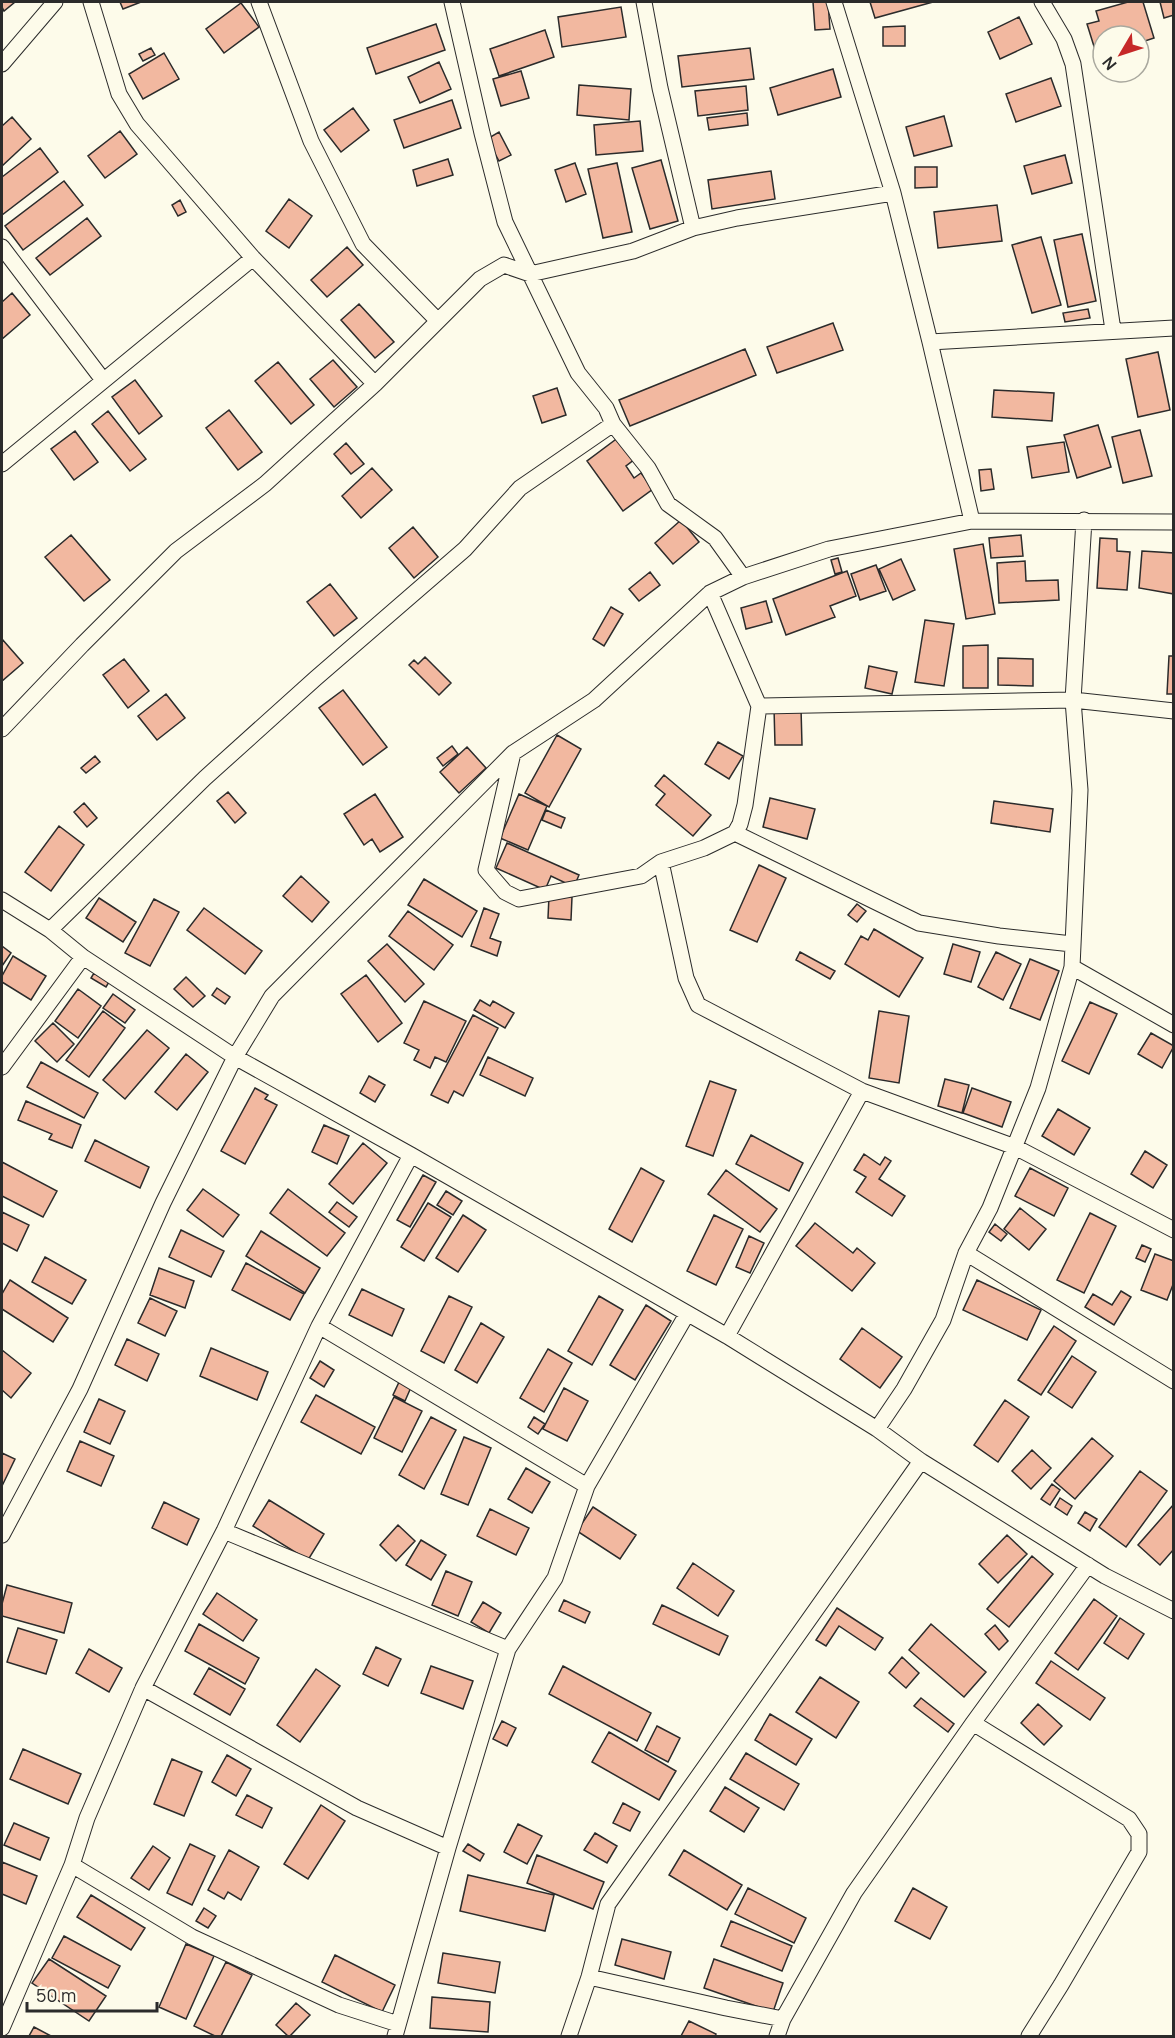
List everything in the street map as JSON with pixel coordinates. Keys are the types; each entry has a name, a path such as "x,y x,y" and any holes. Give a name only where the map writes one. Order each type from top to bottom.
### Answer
{"street":[{"path":"2,63 55,2"},
{"path":"91,2 119,94 137,124 253,258 375,384"},
{"path":"259,2 311,141 363,244 437,320"},
{"path":"452,2 505,222 578,373 606,408 613,424 648,468 668,504 715,538 743,577"},
{"path":"644,2 660,88 693,228"},
{"path":"834,2 892,193 972,520"},
{"path":"1042,2 1064,39 1073,64 1113,330"},
{"path":"2,729 176,551 265,484 375,384 480,279 504,265 530,274 633,251 693,228 737,218 892,193"},
{"path":"2,247 103,380"},
{"path":"2,464 253,258"},
{"path":"930,342 1173,328"},
{"path":"50,930 205,778 465,549 520,488 613,424"},
{"path":"2,1535 80,1389 163,1203 235,1057 272,996 513,753 594,700 710,593 743,577 829,549 972,520 1173,522"},
{"path":"877,1429 904,1389 943,1320 966,1253 990,1208 1038,1088 1072,968 1080,790 1073,700 1084,520"},
{"path":"513,753 486,870 512,897 519,899 641,876 661,862 704,848 735,833 745,805 759,706 710,593"},
{"path":"759,706 1073,700 1173,711"},
{"path":"735,833 919,923 999,936 1072,944"},
{"path":"661,862 686,978 698,1005 862,1091 1015,1147 1173,1230"},
{"path":"2,900 50,930 83,957 235,1057 727,1336 877,1429 921,1461 1088,1565 1173,1611"},
{"path":"2,1067 83,957"},
{"path":"1072,968 1173,1025"},
{"path":"727,1336 862,1091"},
{"path":"2,2028 72,1865 87,1818 143,1688 224,1531 319,1326 411,1155"},
{"path":"966,1253 1173,1381"},
{"path":"72,1865 192,1937 396,2030 508,1649 555,1578 587,1486 687,1314"},
{"path":"319,1326 587,1486"},
{"path":"569,2037 589,1977 608,1904 921,1461"},
{"path":"224,1531 508,1649"},
{"path":"777,2037 783,2019 854,1893 973,1723 1088,1565"},
{"path":"143,1688 357,1808 448,1848"},
{"path":"973,1723 1129,1819 1139,1834 1139,1852 1029,2037"},
{"path":"589,1977 783,2019"}],"building":[{"path":"2,2 15,2 4,11"},
{"path":"120,2 141,2 123,9"},
{"path":"813,2 828,2 830,29 815,30"},
{"path":"870,2 933,2 875,18"},
{"path":"1128,2 1143,2 1150,24 1091,24 1091,37 1087,24 1099,21 1096,11"},
{"path":"1160,2 1174,2 1174,15 1164,18"},
{"path":"241,3 259,27 224,53 206,29"},
{"path":"621,7 626,37 562,47 558,17"},
{"path":"1019,17 1032,44 1000,59 988,32"},
{"path":"436,24 445,50 376,74 367,48"},
{"path":"905,26 905,46 883,46 883,27"},
{"path":"545,30 554,57 499,76 490,49"},
{"path":"151,48 155,55 143,61 139,54"},
{"path":"750,48 754,79 682,87 678,56"},
{"path":"164,53 179,79 143,99 129,74"},
{"path":"439,62 451,89 420,103 408,77"},
{"path":"833,69 841,97 778,115 770,88"},
{"path":"521,71 529,98 501,106 493,79"},
{"path":"1051,78 1061,106 1016,122 1006,94"},
{"path":"579,85 631,89 629,120 577,115"},
{"path":"746,86 748,110 698,116 695,91"},
{"path":"452,100 461,128 404,148 394,120"},
{"path":"353,108 369,130 341,152 324,130"},
{"path":"747,113 748,125 709,130 707,118"},
{"path":"944,116 952,146 914,156 906,127"},
{"path":"12,117 31,139 2,166 2,126"},
{"path":"640,121 643,151 596,155 594,125"},
{"path":"120,131 137,154 105,178 88,156"},
{"path":"499,132 511,155 499,161 487,139"},
{"path":"40,148 58,172 2,215 2,177"},
{"path":"1065,155 1072,183 1032,194 1024,166"},
{"path":"448,159 453,175 417,186 413,170"},
{"path":"661,160 678,221 650,229 632,168"},
{"path":"575,163 586,194 566,202 555,170"},
{"path":"617,163 632,232 603,238 588,169"},
{"path":"915,167 937,167 937,187 915,188"},
{"path":"771,171 775,199 712,209 708,180"},
{"path":"64,181 83,205 23,250 5,226"},
{"path":"289,199 312,216 289,248 266,231"},
{"path":"180,200 186,212 178,216 172,205"},
{"path":"997,205 1002,241 938,248 934,212"},
{"path":"87,218 101,236 50,275 36,258"},
{"path":"1082,234 1096,301 1068,307 1054,240"},
{"path":"1041,237 1061,305 1032,313 1012,245"},
{"path":"347,247 363,265 327,297 311,280"},
{"path":"12,293 30,315 2,339 2,302"},
{"path":"359,304 394,342 375,358 341,320"},
{"path":"1088,309 1090,318 1065,322 1063,313"},
{"path":"833,323 843,350 777,373 767,347"},
{"path":"745,349 756,375 630,426 619,400"},
{"path":"1158,352 1170,410 1138,417 1126,359"},
{"path":"333,360 357,387 334,407 310,379"},
{"path":"278,362 314,405 291,424 255,381"},
{"path":"135,380 162,416 139,434 112,397"},
{"path":"557,388 566,415 542,423 533,396"},
{"path":"994,390 1054,393 1052,421 992,417"},
{"path":"229,410 262,452 238,470 206,428"},
{"path":"108,411 146,459 130,471 92,424"},
{"path":"1098,425 1111,467 1077,478 1064,435"},
{"path":"1140,430 1152,476 1123,483 1112,437"},
{"path":"75,431 98,462 74,480 51,449"},
{"path":"619,437 635,459 626,466 634,478 641,473 653,489 623,511 587,461"},
{"path":"1064,442 1069,472 1032,478 1027,447"},
{"path":"346,443 364,464 351,474 334,454"},
{"path":"372,468 392,490 361,518 342,496"},
{"path":"991,469 994,489 981,491 979,470"},
{"path":"681,520 699,542 673,564 655,543"},
{"path":"413,527 438,557 414,578 389,548"},
{"path":"71,535 110,580 84,601 45,557"},
{"path":"1021,535 1023,556 991,558 989,538"},
{"path":"1100,538 1117,539 1117,551 1130,552 1127,590 1097,588"},
{"path":"983,544 995,614 966,619 954,549"},
{"path":"1142,551 1174,553 1174,594 1139,588"},
{"path":"838,558 842,572 835,574 831,560"},
{"path":"901,559 915,590 893,600 879,569"},
{"path":"1025,561 1026,581 1058,580 1059,600 999,603 997,563"},
{"path":"876,565 886,591 860,600 851,574"},
{"path":"847,571 856,596 830,606 835,617 786,635 773,599"},
{"path":"650,572 660,585 639,601 629,589"},
{"path":"330,584 357,618 334,636 307,602"},
{"path":"766,601 772,622 746,629 741,608"},
{"path":"611,607 623,614 604,646 593,639"},
{"path":"925,620 954,624 944,686 915,682"},
{"path":"2,639 23,663 2,681"},
{"path":"988,645 988,688 963,688 963,646"},
{"path":"1169,656 1174,656 1174,694 1167,694"},
{"path":"425,657 451,683 439,695 409,665 414,660 418,664"},
{"path":"998,658 1033,659 1033,686 998,685"},
{"path":"124,659 149,691 128,708 103,675"},
{"path":"869,666 897,672 892,694 865,688"},
{"path":"343,690 387,747 363,765 319,708"},
{"path":"166,694 185,718 157,740 138,716"},
{"path":"774,708 801,708 802,745 775,745"},
{"path":"557,735 581,749 549,807 525,793"},
{"path":"718,742 743,756 729,779 705,764"},
{"path":"452,746 458,754 443,766 437,758"},
{"path":"467,747 486,768 459,793 440,772"},
{"path":"95,756 100,762 86,773 81,768"},
{"path":"664,775 711,815 693,836 656,805 665,794 655,786"},
{"path":"228,792 246,813 235,823 217,801"},
{"path":"375,794 403,837 380,852 372,839 364,845 344,814"},
{"path":"519,794 547,806 528,850 500,838"},
{"path":"770,798 815,809 807,839 763,827"},
{"path":"994,801 1053,809 1050,832 991,823"},
{"path":"84,803 97,818 87,827 74,812"},
{"path":"546,810 565,818 561,828 542,820"},
{"path":"59,826 84,845 51,891 25,872"},
{"path":"507,843 579,875 574,887 551,876 545,890 496,868"},
{"path":"759,865 786,878 757,942 730,930"},
{"path":"301,876 329,902 312,922 283,896"},
{"path":"424,879 477,911 462,937 408,905"},
{"path":"549,896 572,897 571,920 548,918"},
{"path":"99,898 136,922 123,942 86,918"},
{"path":"154,899 179,912 150,966 125,953"},
{"path":"857,904 866,911 857,922 848,915"},
{"path":"204,908 262,951 245,974 187,930"},
{"path":"484,908 499,914 490,938 501,942 497,956 471,946"},
{"path":"408,911 453,945 434,970 389,936"},
{"path":"874,929 923,958 899,997 845,964 861,936 868,940"},
{"path":"387,944 424,984 405,1002 368,961"},
{"path":"953,944 980,952 971,982 944,974"},
{"path":"2,946 11,953 2,966"},
{"path":"800,952 835,971 830,979 796,960"},
{"path":"996,952 1021,964 1003,1000 978,987"},
{"path":"13,956 46,976 31,1000 2,982 2,976"},
{"path":"1030,959 1059,971 1040,1020 1010,1008"},
{"path":"94,973 109,982 106,987 91,978"},
{"path":"366,975 402,1023 378,1042 341,994"},
{"path":"186,977 205,996 193,1007 174,989"},
{"path":"217,988 230,997 225,1004 212,995"},
{"path":"78,989 101,1006 78,1038 55,1021"},
{"path":"113,994 135,1010 125,1023 103,1008"},
{"path":"480,1000 490,1006 493,1001 514,1013 505,1028 474,1010"},
{"path":"424,1001 466,1021 446,1062 435,1057 430,1068 414,1060 419,1050 404,1043"},
{"path":"1090,1002 1117,1014 1089,1074 1062,1061"},
{"path":"103,1011 125,1028 89,1077 66,1060"},
{"path":"879,1011 909,1016 899,1083 869,1078"},
{"path":"473,1015 498,1028 463,1096 454,1091 448,1103 431,1095"},
{"path":"53,1023 74,1044 57,1062 35,1041"},
{"path":"147,1030 169,1048 125,1099 103,1080"},
{"path":"1151,1033 1174,1046 1162,1068 1138,1054"},
{"path":"186,1054 208,1072 177,1110 155,1092"},
{"path":"488,1057 533,1078 525,1096 480,1075"},
{"path":"41,1062 98,1093 84,1118 27,1087"},
{"path":"369,1076 385,1085 375,1102 360,1093"},
{"path":"945,1079 969,1085 962,1113 938,1106"},
{"path":"710,1081 736,1090 713,1156 686,1146"},
{"path":"255,1088 268,1095 265,1099 277,1105 245,1164 221,1151"},
{"path":"972,1088 1011,1102 1002,1127 963,1113"},
{"path":"26,1101 81,1125 72,1148 49,1139 52,1134 18,1120"},
{"path":"1058,1109 1090,1128 1074,1155 1042,1136"},
{"path":"324,1125 349,1136 337,1164 312,1152"},
{"path":"751,1135 803,1163 789,1191 736,1164"},
{"path":"95,1140 149,1167 140,1188 85,1161"},
{"path":"363,1143 387,1163 353,1204 329,1184"},
{"path":"1145,1151 1167,1165 1153,1188 1131,1174"},
{"path":"864,1154 880,1165 885,1157 891,1161 879,1179 905,1196 892,1216 856,1192 866,1177 854,1170"},
{"path":"2,1162 57,1191 43,1217 2,1196"},
{"path":"641,1168 664,1181 632,1242 609,1229"},
{"path":"1030,1168 1068,1188 1054,1216 1015,1196"},
{"path":"726,1170 777,1209 760,1232 708,1194"},
{"path":"423,1175 436,1182 410,1227 397,1220"},
{"path":"203,1189 239,1215 223,1237 187,1210"},
{"path":"288,1189 345,1233 327,1256 270,1213"},
{"path":"446,1191 462,1201 453,1215 437,1205"},
{"path":"337,1202 357,1217 349,1227 329,1212"},
{"path":"428,1203 451,1217 424,1261 401,1247"},
{"path":"1020,1208 1046,1229 1029,1250 1004,1229"},
{"path":"2,1212 29,1225 17,1251 2,1243"},
{"path":"1090,1213 1116,1226 1084,1293 1057,1280"},
{"path":"463,1215 486,1230 458,1272 436,1258"},
{"path":"714,1215 743,1229 716,1285 687,1271"},
{"path":"815,1223 853,1253 857,1248 875,1263 852,1291 796,1246"},
{"path":"995,1224 1007,1234 1001,1241 989,1232"},
{"path":"181,1230 224,1251 211,1277 169,1257"},
{"path":"261,1231 320,1268 305,1293 246,1256"},
{"path":"749,1236 764,1243 750,1273 736,1267"},
{"path":"1142,1245 1151,1249 1145,1262 1136,1258"},
{"path":"1155,1254 1174,1261 1174,1282 1167,1300 1141,1290"},
{"path":"45,1257 86,1280 72,1304 32,1282"},
{"path":"246,1263 304,1294 290,1320 232,1290"},
{"path":"159,1268 194,1281 185,1308 150,1295"},
{"path":"10,1280 68,1318 53,1342 2,1309 2,1294"},
{"path":"977,1280 1041,1310 1027,1340 963,1310"},
{"path":"362,1289 404,1309 392,1336 349,1315"},
{"path":"1121,1291 1131,1297 1114,1325 1085,1307 1093,1294 1112,1305"},
{"path":"449,1296 472,1307 444,1363 421,1351"},
{"path":"599,1296 623,1310 592,1365 568,1351"},
{"path":"150,1298 177,1311 165,1336 138,1323"},
{"path":"646,1305 671,1321 635,1380 610,1365"},
{"path":"481,1323 504,1337 477,1383 455,1370"},
{"path":"1054,1326 1076,1341 1041,1395 1018,1380"},
{"path":"862,1328 902,1357 880,1388 840,1359"},
{"path":"127,1339 159,1354 147,1381 115,1365"},
{"path":"211,1348 268,1372 257,1400 200,1376"},
{"path":"548,1349 572,1363 544,1412 520,1398"},
{"path":"2,1350 31,1373 11,1398 2,1390"},
{"path":"1072,1356 1096,1372 1072,1408 1048,1392"},
{"path":"320,1361 334,1370 324,1387 310,1378"},
{"path":"400,1380 412,1385 405,1401 393,1395"},
{"path":"564,1388 588,1401 567,1441 543,1429"},
{"path":"316,1395 375,1427 361,1454 301,1422"},
{"path":"394,1397 422,1411 402,1452 374,1438"},
{"path":"99,1399 125,1411 110,1444 84,1432"},
{"path":"1005,1400 1029,1417 998,1462 974,1445"},
{"path":"431,1417 456,1430 424,1489 399,1475"},
{"path":"534,1417 545,1424 538,1434 528,1427"},
{"path":"464,1437 491,1448 468,1505 441,1494"},
{"path":"1092,1438 1113,1456 1075,1499 1054,1481"},
{"path":"80,1441 114,1456 101,1486 67,1471"},
{"path":"1032,1450 1051,1468 1031,1489 1012,1471"},
{"path":"2,1453 15,1459 2,1486"},
{"path":"526,1468 550,1482 532,1513 508,1499"},
{"path":"1140,1471 1167,1491 1126,1547 1099,1527"},
{"path":"1052,1484 1060,1490 1050,1505 1041,1499"},
{"path":"1060,1498 1072,1506 1067,1515 1055,1507"},
{"path":"269,1500 324,1534 308,1560 253,1526"},
{"path":"164,1502 199,1519 187,1545 152,1528"},
{"path":"1174,1504 1174,1549 1160,1565 1138,1545"},
{"path":"593,1507 636,1535 620,1559 577,1531"},
{"path":"490,1509 529,1528 516,1555 477,1536"},
{"path":"1085,1512 1097,1519 1090,1531 1078,1523"},
{"path":"398,1525 415,1541 396,1561 380,1545"},
{"path":"1007,1535 1027,1554 998,1583 979,1564"},
{"path":"421,1540 446,1555 431,1580 406,1565"},
{"path":"1032,1556 1053,1574 1009,1627 987,1609"},
{"path":"693,1563 734,1591 718,1616 677,1588"},
{"path":"446,1571 472,1582 458,1616 432,1605"},
{"path":"7,1585 72,1603 64,1633 2,1616 2,1604"},
{"path":"217,1593 257,1620 243,1641 203,1614"},
{"path":"1094,1599 1117,1616 1078,1670 1055,1653"},
{"path":"564,1600 590,1612 585,1623 559,1611"},
{"path":"483,1602 501,1613 489,1633 471,1622"},
{"path":"662,1605 728,1636 719,1655 653,1624"},
{"path":"837,1608 883,1638 875,1650 839,1626 826,1646 816,1640"},
{"path":"1120,1618 1144,1634 1128,1659 1104,1643"},
{"path":"199,1624 259,1658 245,1684 185,1651"},
{"path":"931,1624 986,1672 964,1697 909,1650"},
{"path":"995,1625 1008,1641 999,1650 985,1634"},
{"path":"18,1628 57,1640 46,1674 7,1662"},
{"path":"376,1647 401,1659 388,1686 363,1674"},
{"path":"89,1649 122,1668 109,1692 76,1673"},
{"path":"902,1657 919,1673 906,1688 889,1673"},
{"path":"1051,1661 1105,1698 1090,1720 1036,1683"},
{"path":"431,1666 473,1681 463,1709 421,1693"},
{"path":"563,1666 651,1713 637,1741 549,1694"},
{"path":"209,1668 245,1689 230,1715 194,1694"},
{"path":"316,1669 340,1686 300,1742 277,1725"},
{"path":"820,1677 859,1702 836,1738 796,1712"},
{"path":"921,1698 954,1724 948,1732 914,1706"},
{"path":"1038,1704 1062,1726 1044,1745 1021,1723"},
{"path":"770,1714 812,1739 796,1765 755,1740"},
{"path":"502,1721 516,1728 507,1746 493,1739"},
{"path":"657,1726 680,1738 668,1762 645,1750"},
{"path":"609,1732 676,1771 659,1800 592,1762"},
{"path":"23,1749 81,1774 68,1804 10,1779"},
{"path":"746,1753 799,1784 784,1810 730,1779"},
{"path":"227,1755 251,1769 236,1796 212,1782"},
{"path":"172,1759 202,1772 184,1816 154,1804"},
{"path":"725,1787 759,1808 744,1832 710,1811"},
{"path":"247,1795 272,1808 262,1828 236,1815"},
{"path":"623,1803 640,1812 630,1831 613,1823"},
{"path":"321,1805 345,1821 308,1879 284,1864"},
{"path":"14,1823 49,1838 40,1860 4,1845"},
{"path":"518,1824 542,1836 527,1864 504,1852"},
{"path":"595,1833 617,1846 607,1863 584,1850"},
{"path":"190,1844 215,1856 192,1905 167,1893"},
{"path":"468,1844 484,1854 480,1861 463,1851"},
{"path":"153,1846 170,1858 149,1890 131,1878"},
{"path":"229,1850 259,1867 241,1900 228,1892 224,1899 208,1890"},
{"path":"684,1850 742,1885 727,1910 669,1875"},
{"path":"537,1855 604,1882 593,1909 527,1883"},
{"path":"2,1862 37,1876 26,1904 2,1894"},
{"path":"468,1875 554,1895 545,1931 460,1911"},
{"path":"748,1888 806,1918 794,1943 735,1914"},
{"path":"913,1888 947,1907 930,1939 895,1921"},
{"path":"91,1895 145,1928 131,1950 77,1917"},
{"path":"204,1908 216,1916 208,1928 196,1921"},
{"path":"731,1921 792,1946 782,1971 721,1946"},
{"path":"64,1936 120,1966 108,1988 52,1958"},
{"path":"622,1939 671,1952 664,1979 615,1965"},
{"path":"186,1944 214,1956 186,2019 159,2007"},
{"path":"443,1953 500,1962 495,1993 438,1983"},
{"path":"335,1955 395,1985 382,2012 322,1982"},
{"path":"49,1959 106,1996 89,2021 32,1983"},
{"path":"714,1959 783,1983 773,2012 704,1988"},
{"path":"226,1962 252,1975 221,2036 215,2036 194,2026"},
{"path":"432,1997 490,2002 488,2032 430,2028"},
{"path":"296,2003 310,2015 288,2036 276,2025"},
{"path":"689,2021 716,2034 715,2036 681,2036"},
{"path":"34,2027 51,2036 29,2036"}]}
